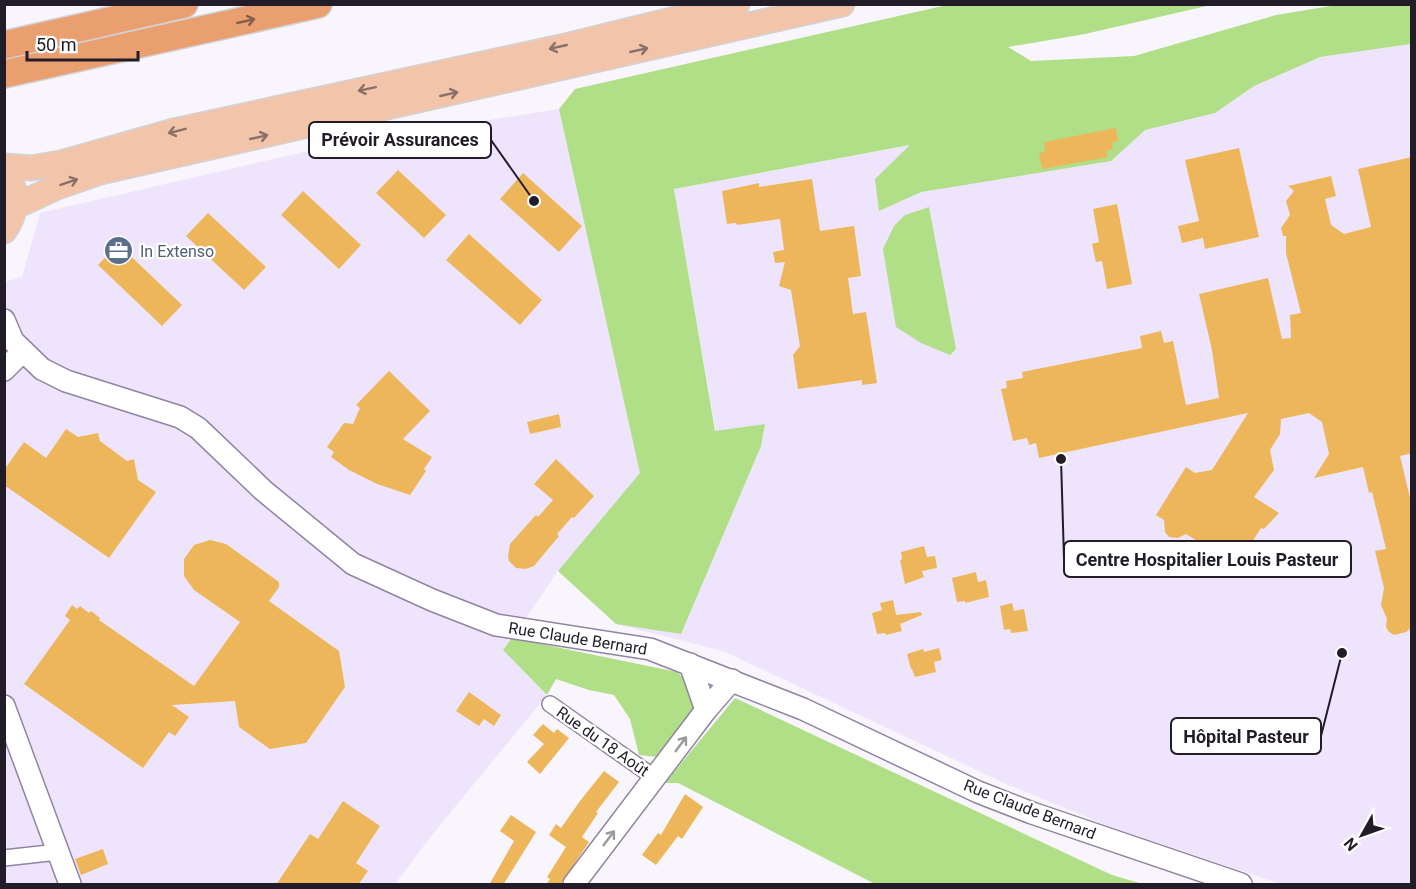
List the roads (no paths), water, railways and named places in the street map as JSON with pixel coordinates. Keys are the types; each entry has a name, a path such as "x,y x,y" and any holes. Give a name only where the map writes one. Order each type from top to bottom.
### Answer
{"highway":[{"path":"4,45 184,4"},
{"path":"4,75 318,4"}],"main road":[{"path":"4,166 31,168 61,163 174,131 561,47 737,4"},
{"path":"16,206 57,186 100,172 842,4"},
{"path":"4,172 14,190 16,206 12,221 4,231"}],"street":[{"name":"Rue Claude Bernard","path":"4,320 13,341 42,369 66,381 180,417 198,428 264,490 353,564 432,600 496,625 650,649 803,709 978,792 1241,885"},
{"path":"4,370 23,351"},
{"path":"690,664 706,710"},
{"name":"Rue du 18 Août","path":"574,885 706,710 732,680"},
{"name":"Rue du 18 Août","path":"550,704 655,778"},
{"path":"4,706 70,885"},
{"path":"4,858 58,852"}],"place":[{"name":"Prévoir Assurances","path":"534,201"},
{"name":"In Extenso","path":"119,251"},
{"name":"Centre Hospitalier Louis Pasteur","path":"1061,459"},
{"name":"Hôpital Pasteur","path":"1342,653"}]}
